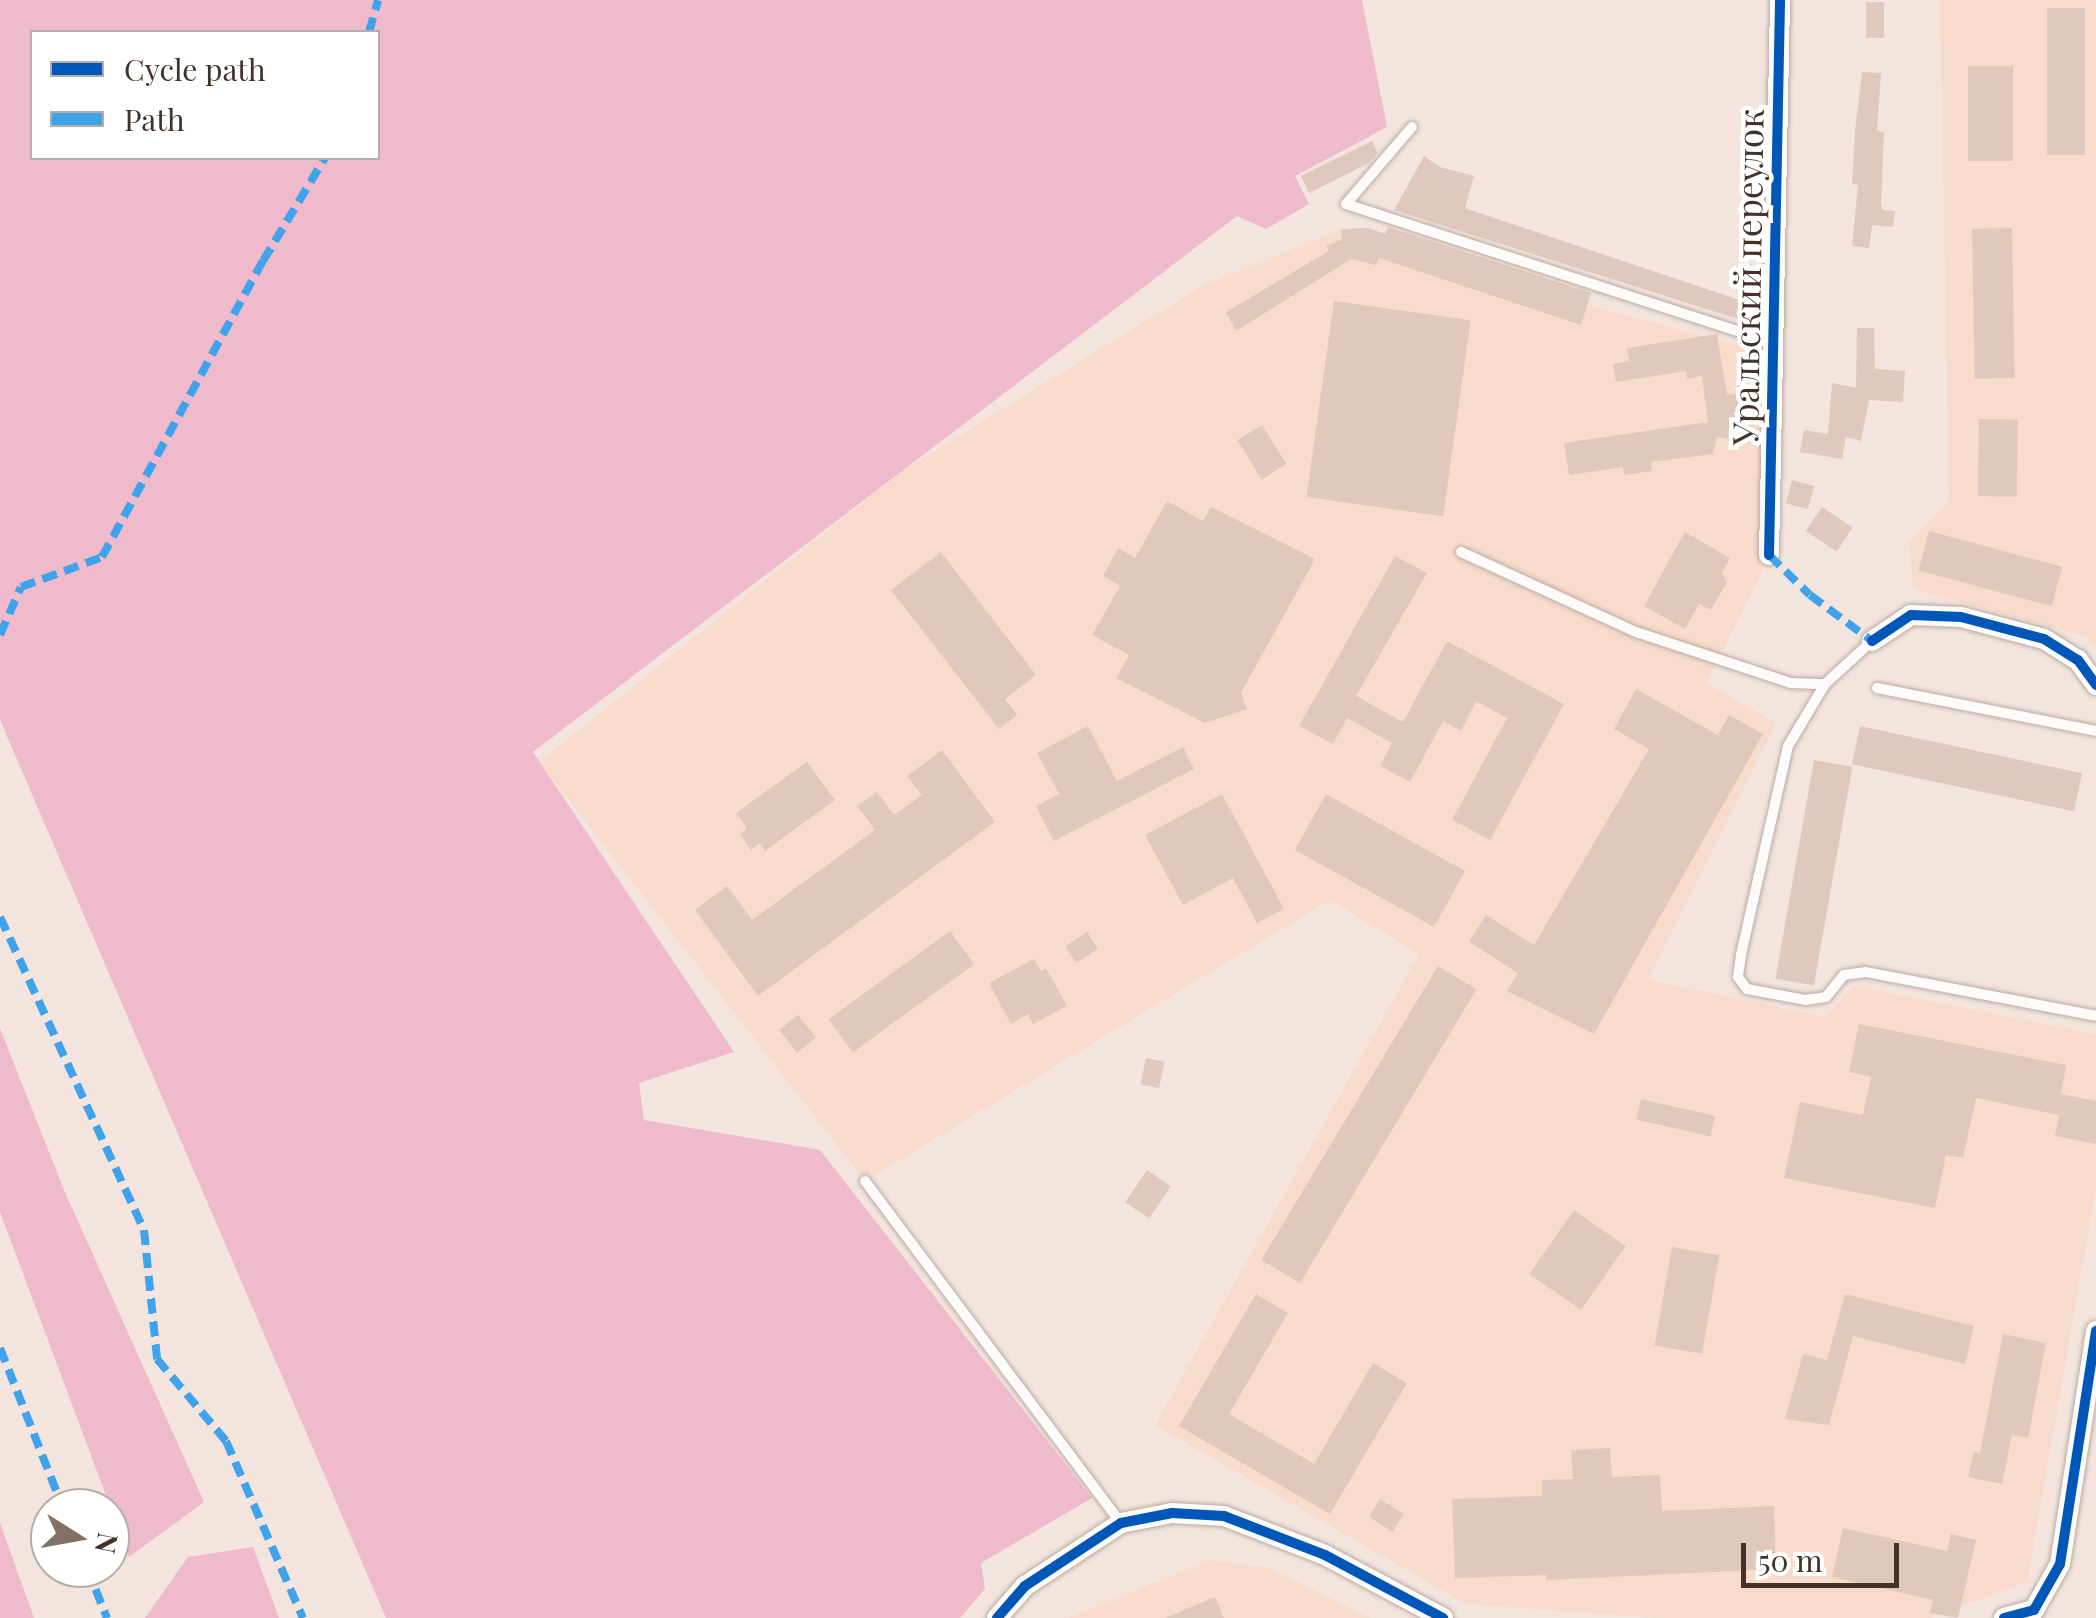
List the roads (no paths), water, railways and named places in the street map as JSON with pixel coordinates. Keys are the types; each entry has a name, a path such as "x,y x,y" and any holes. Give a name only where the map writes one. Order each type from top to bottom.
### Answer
{"street":[{"name":"Уральский переулок","path":"1770,555 1780,0"},
{"path":"1872,641 1911,615 1961,617 2044,639 2078,660 2096,686"},
{"path":"2004,1618 2034,1610 2060,1564 2096,1331"},
{"path":"996,1618 1025,1586 1121,1524 1172,1513 1224,1516 1325,1555 1443,1618"}],"lane":[{"path":"1412,126 1346,204 1775,343"},
{"path":"1461,552 1636,632 1791,683 1824,684"},
{"path":"1872,641 1824,684 1788,746 1738,977 1747,989 1805,1000 1826,996 1844,975 1866,972 2096,1016"},
{"path":"1877,688 2096,731"},
{"path":"865,1181 1121,1524"}]}
